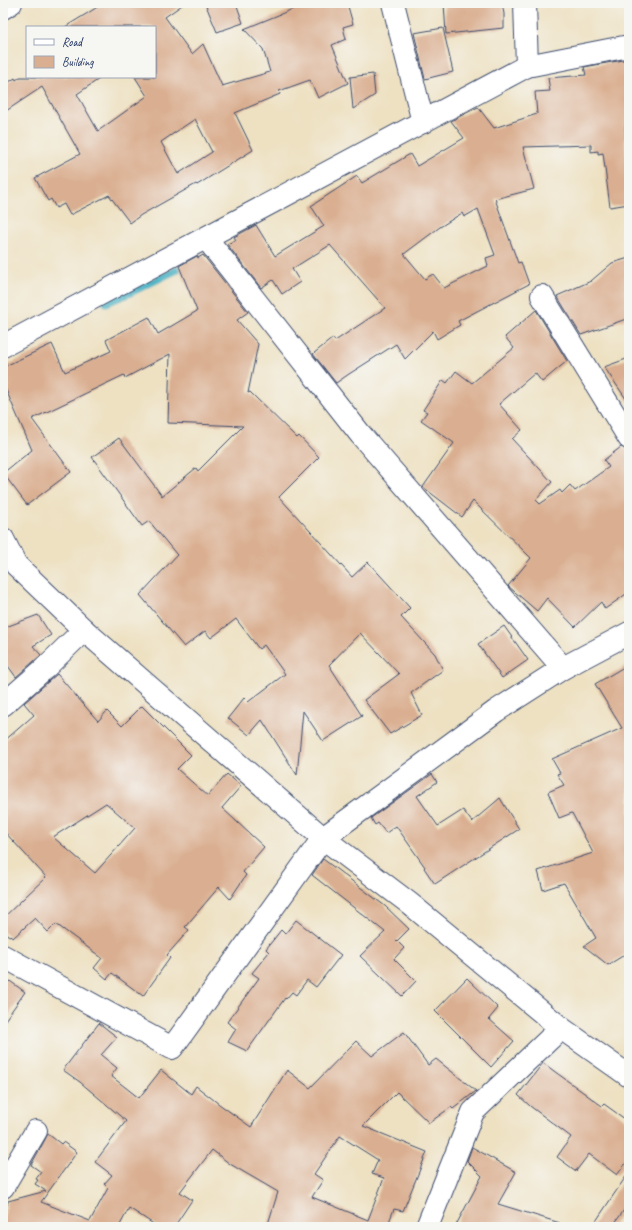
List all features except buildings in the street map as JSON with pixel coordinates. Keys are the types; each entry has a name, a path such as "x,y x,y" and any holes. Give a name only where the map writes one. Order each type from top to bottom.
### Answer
{"street":[{"path":"3,8 11,3"},
{"path":"393,3 423,122"},
{"path":"525,3 527,66"},
{"path":"3,346 527,66 629,46"},
{"path":"206,238 361,435 563,668"},
{"path":"542,296 629,438"},
{"path":"3,539 9,567 84,630 323,838 409,903 561,1028 627,1070"},
{"path":"3,705 44,670 84,630"},
{"path":"3,956 172,1048 323,838 496,711 563,668 629,633"},
{"path":"427,1227 473,1112 561,1028"},
{"path":"3,1187 36,1131"}],"waterway":[{"path":"106,303 177,270"}]}
